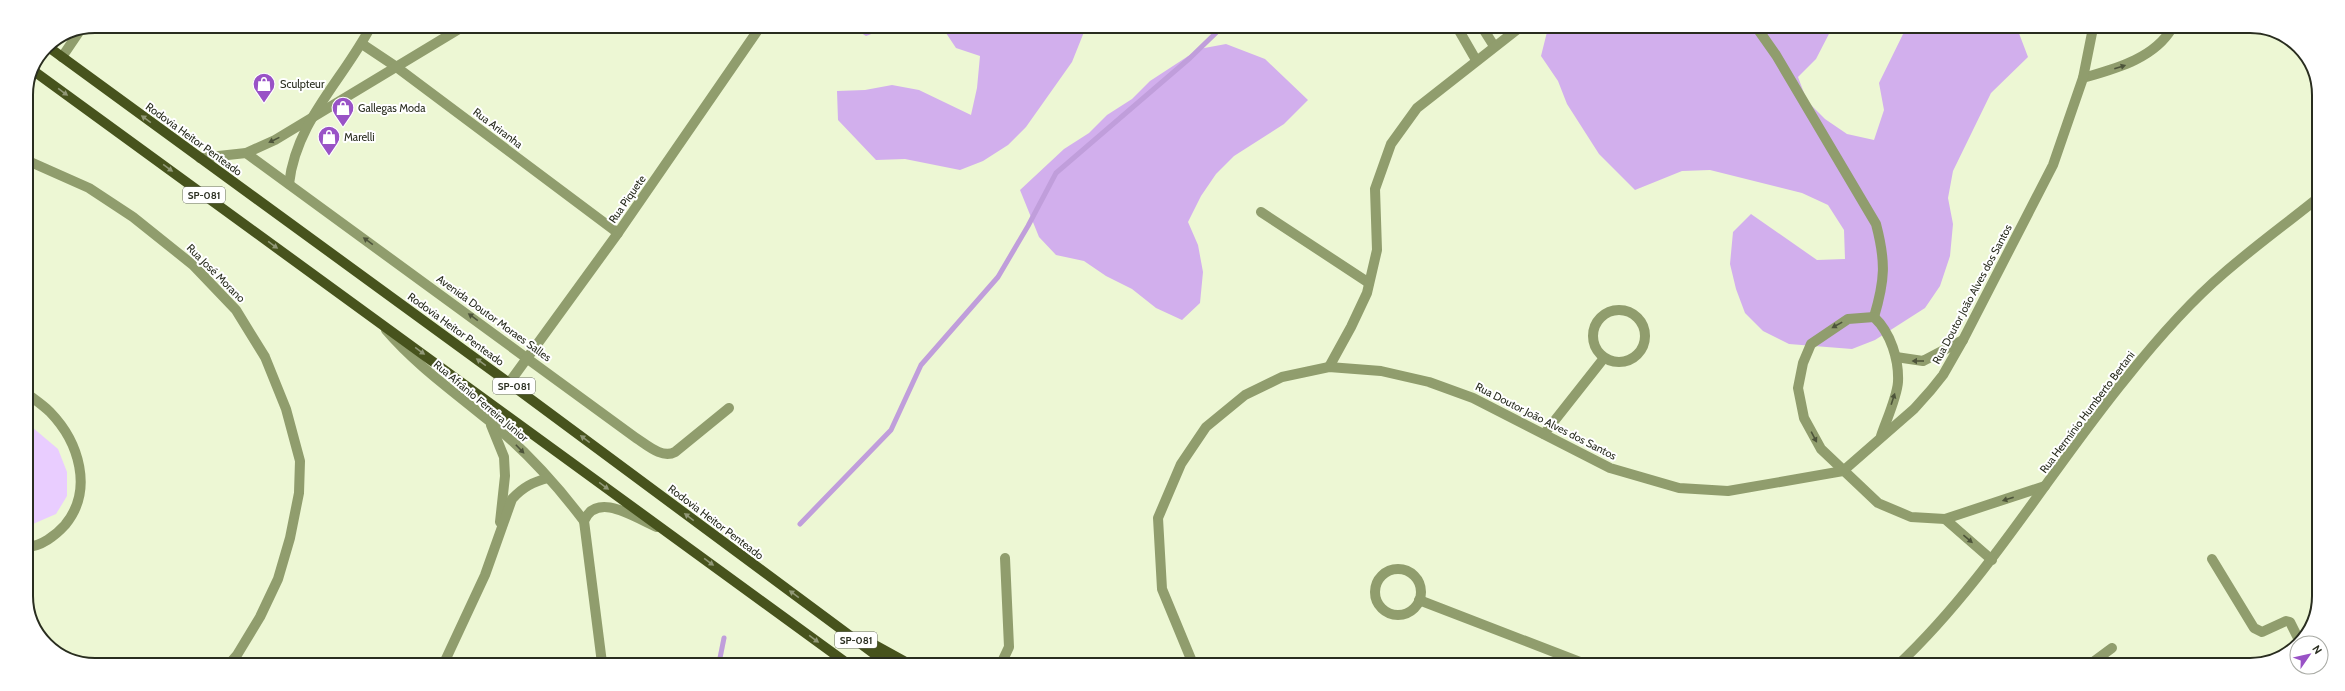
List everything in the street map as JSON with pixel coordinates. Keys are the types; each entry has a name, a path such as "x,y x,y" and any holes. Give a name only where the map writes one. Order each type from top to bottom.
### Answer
{"main road":[{"name":"Rodovia Heitor Penteado","path":"52,50 509,383 880,658"},
{"name":"SP-081","path":"37,74 840,658"},
{"path":"825,617 898,658"}],"street":[{"path":"289,184 294,157 308,121 362,44 368,33"},
{"path":"200,158 246,152 274,140 308,121 395,66 452,33"},
{"name":"Rua Piquete","path":"509,383 527,356 618,233 756,33"},
{"path":"1460,33 1476,60"},
{"path":"1485,33 1494,46"},
{"path":"1329,367 1351,327 1369,283 1377,250 1375,189 1391,144 1417,108 1512,33"},
{"path":"1761,33 1776,55 1876,224 1884,255 1882,292 1874,317"},
{"name":"Rua Doutor João Alves dos Santos","path":"1191,658 1162,589 1158,518 1181,464 1206,427 1245,395 1282,377 1329,367 1381,371 1429,382 1473,398 1610,468 1679,488 1728,491 1843,471 1932,390 1943,375 1963,340 2053,165 2083,78 2092,33"},
{"path":"2083,78 2127,65 2151,50 2167,33"},
{"path":"62,57 76,37"},
{"name":"Rua Ariranha","path":"362,44 395,66 618,233"},
{"name":"Avenida Doutor Moraes Salles","path":"246,152 527,356 636,438 666,454 675,452 729,408"},
{"name":"Rua José Morano","path":"33,163 89,188 133,217 193,265 236,310 265,357 286,409 300,462 299,493 290,538 278,578 260,617 237,658"},
{"name":"Rua Hermínio Humberto Bertani","path":"1905,658 1918,646 1992,560 2126,378 2166,332 2223,274 2312,203"},
{"path":"1261,212 1369,283"},
{"path":"1616,309 1634,313 1644,327 1645,339 1641,351 1635,357 1620,362 1604,358 1594,342 1593,333 1600,317 1616,309"},
{"path":"1881,436 1898,384 1896,357 1883,325 1874,317 1848,319 1830,329 1810,344 1803,363 1798,388 1804,418 1821,449 1878,503 1910,517 1945,519 2046,486"},
{"name":"Rua Afrânio Ferreira Júnior","path":"377,320 417,364 489,420 548,478 584,521"},
{"path":"1896,357 1923,362 1963,340"},
{"path":"1544,434 1604,358"},
{"path":"33,399 50,413 72,442 81,471 79,500 71,517 61,529 46,541 33,546"},
{"path":"489,420 504,457 505,476 498,540"},
{"path":"446,658 486,575 512,499 531,483 548,478"},
{"path":"601,658 584,521 587,513 593,508 604,506 617,509 668,532"},
{"path":"1945,519 1992,560"},
{"path":"1003,658 1008,647 1005,558"},
{"path":"2212,560 2254,628 2262,632 2286,621 2290,622 2296,635"},
{"path":"1402,569 1410,572 1420,584 1419,600 1410,611 1404,614 1390,613 1383,610 1376,598 1376,583 1387,572 1402,569"},
{"path":"1419,600 1569,658"},
{"path":"2099,658 2112,648"}],"shaded area":[{"path":"861,33 874,33 866,36"},
{"path":"946,33 1084,33 1072,62 1026,127 1008,145 983,161 960,170 905,159 876,160 838,120 837,91 865,90 892,85 919,90 971,115 977,88 980,56 956,48"},
{"path":"1547,33 1829,33 1816,59 1798,77 1807,101 1825,119 1847,134 1874,140 1884,110 1879,83 1904,33 2019,33 2028,57 1991,93 1953,171 1948,198 1953,224 1950,256 1940,286 1925,308 1875,340 1852,349 1789,344 1763,331 1745,313 1736,289 1730,264 1733,232 1751,214 1817,260 1845,259 1844,230 1828,205 1802,193 1710,170 1682,171 1635,190 1599,154 1567,104 1558,81 1541,56"},
{"path":"1226,44 1265,59 1308,100 1284,124 1234,156 1216,174 1201,196 1188,222 1198,245 1203,272 1200,303 1182,320 1156,308 1132,289 1106,276 1084,261 1056,255 1039,237 1020,190 1064,149 1089,133 1107,115 1132,99 1150,81 1199,49"},
{"path":"33,428 58,449 67,472 67,496 56,514 33,524"}],"waterway":[{"path":"800,524 891,430 921,365 998,277 1028,226 1056,173 1190,58 1216,33"},
{"path":"720,658 724,638"}],"place":[{"name":"Sculpteur","path":"264,104"},
{"name":"Gallegas Moda","path":"343,128"},
{"name":"Marelli","path":"329,156"}]}
